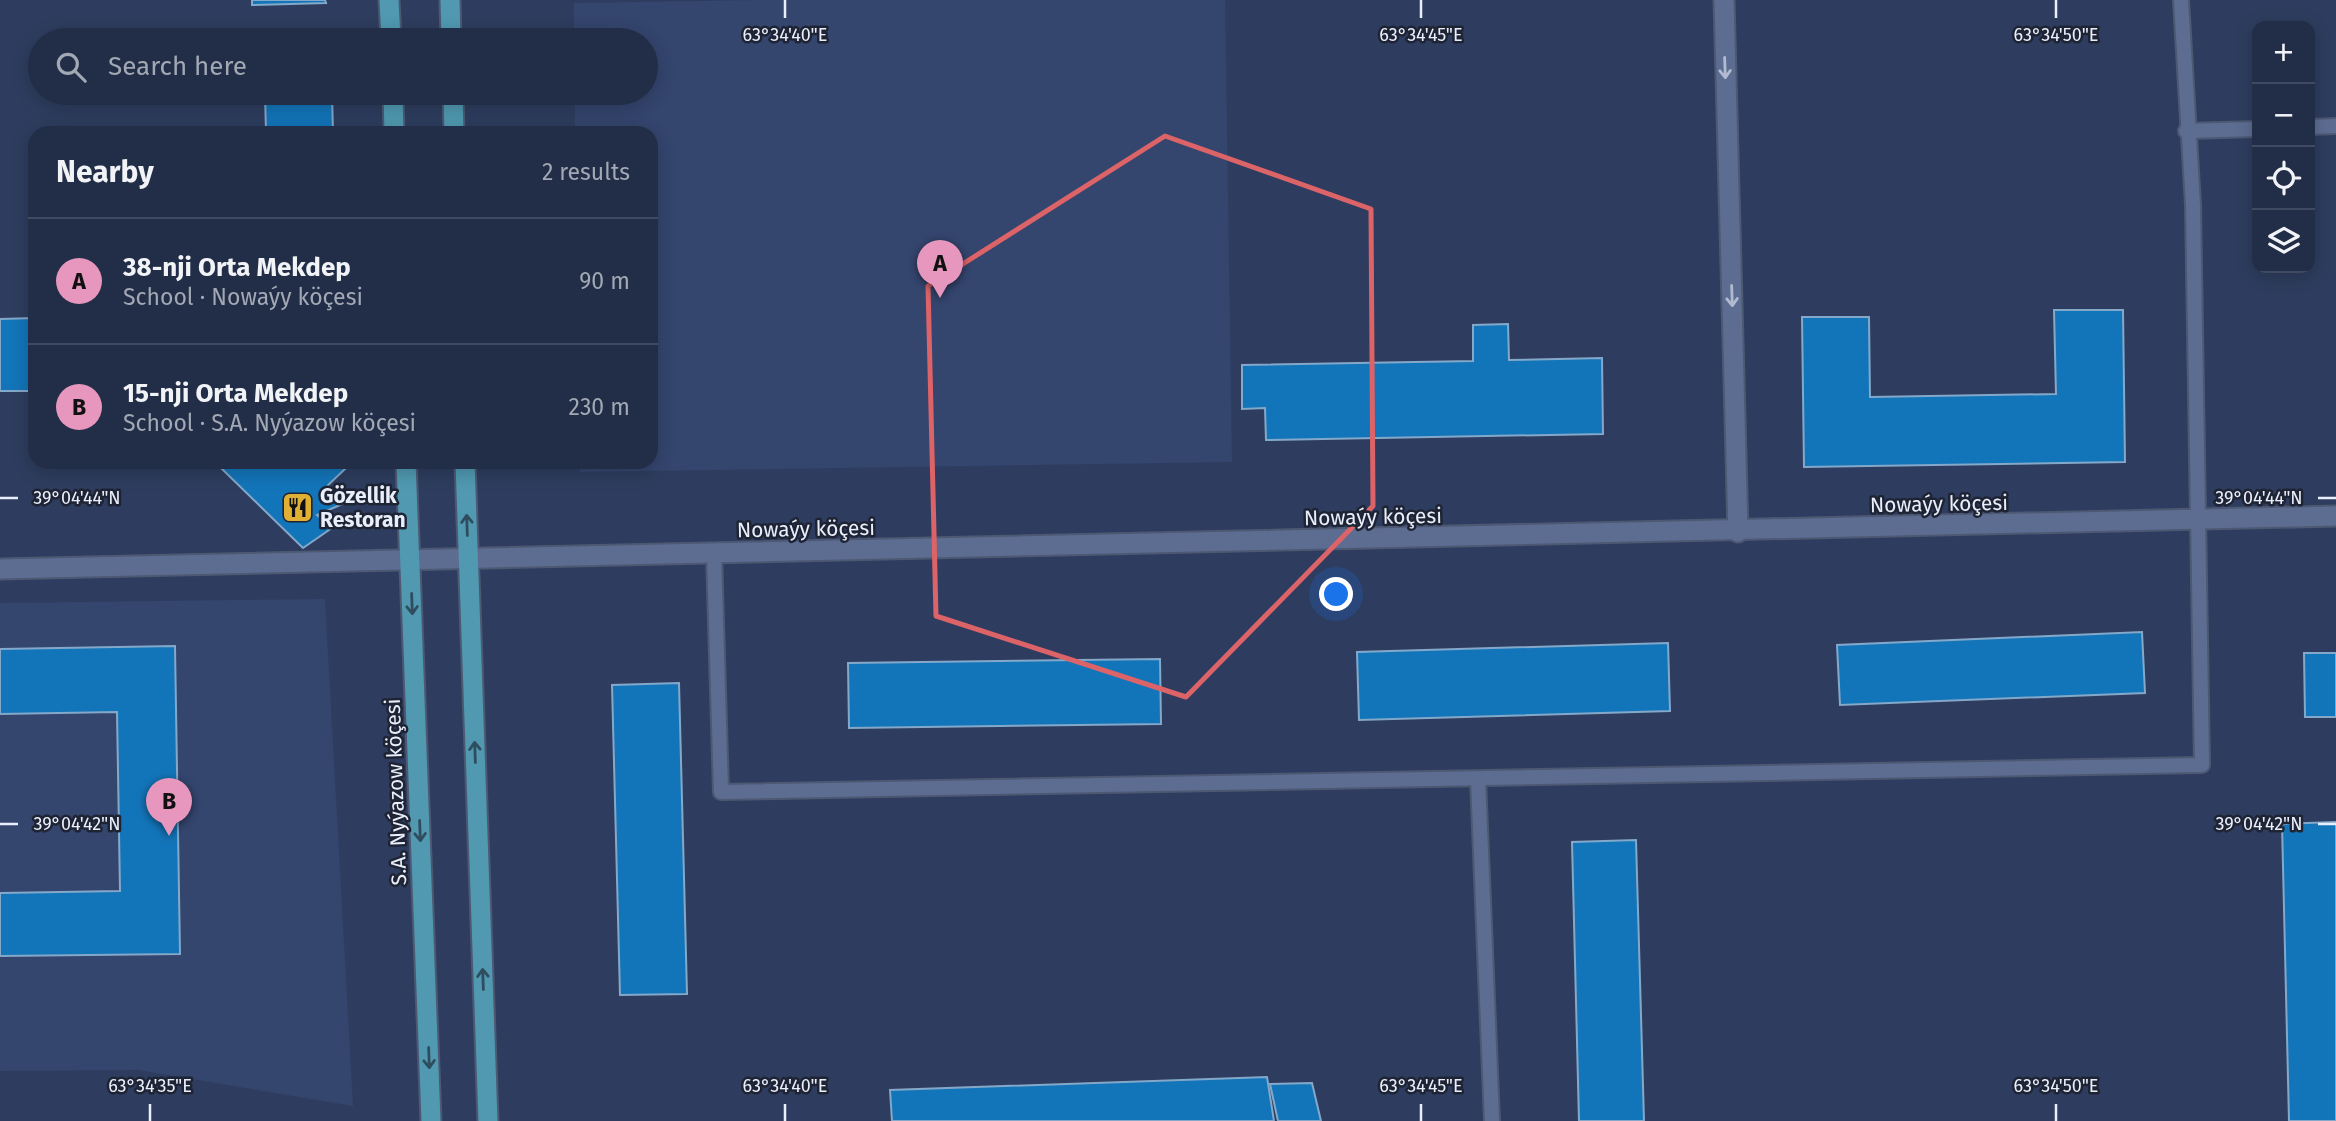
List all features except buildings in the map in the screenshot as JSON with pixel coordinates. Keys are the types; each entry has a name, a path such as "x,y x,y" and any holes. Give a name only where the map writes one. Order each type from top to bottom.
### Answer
{"main road":[{"path":"389,0 390,28"},
{"path":"450,0 451,28"},
{"path":"393,105 394,126"},
{"path":"453,105 454,126"},
{"name":"S.A. Nyýazow köçesi","path":"407,469 431,1121"},
{"path":"465,469 488,1121"}],"street":[{"path":"1724,0 1738,532"},
{"name":"Nowaýy köçesi","path":"0,569 1738,532 2336,516"}],"lane":[{"path":"715,554 721,792 2202,765 2193,205 2186,131 2181,0"},
{"path":"2315,127 2336,126"},
{"path":"2186,131 2252,129"},
{"path":"1478,779 1492,1121"}],"highlighted area":[{"path":"1165,136 1371,209 1373,506 1186,697 936,616 928,286"}],"shaded area":[{"path":"759,0 1225,0 1232,462 580,472 580,469 658,469 658,126 575,126 575,105 658,105 658,28 574,28 574,3"},
{"path":"325,599 353,1106 138,1070 0,1071 0,603"}],"place":[{"name":"38-nji Orta Mekdep","path":"940,298"},
{"name":"Gözellik Restoran","path":"297,508"},
{"name":"15-nji Orta Mekdep","path":"169,836"}]}
